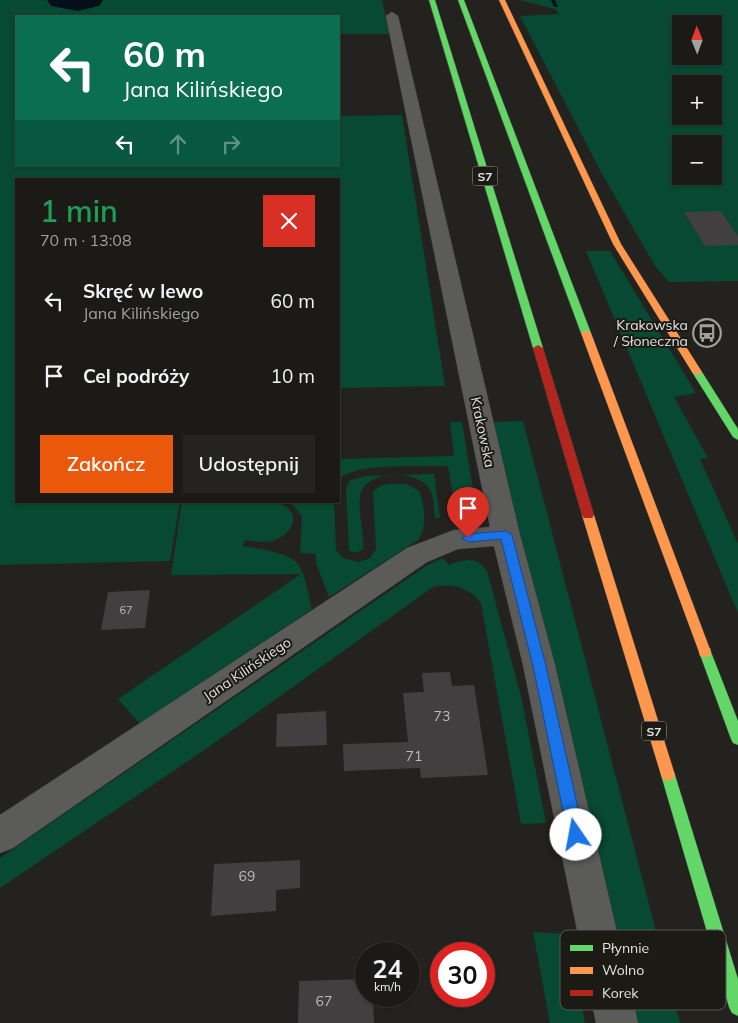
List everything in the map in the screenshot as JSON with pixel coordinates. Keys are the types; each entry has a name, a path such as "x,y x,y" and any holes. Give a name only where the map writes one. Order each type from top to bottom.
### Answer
{"main road":[{"name":"S7","path":"432,0 715,930"},
{"path":"461,0 738,739"},
{"path":"503,4 617,244 738,437"},
{"name":"S7","path":"726,968 738,1007"}],"street":[{"name":"Krakowska","path":"392,16 506,535 540,666 597,930"},
{"name":"Jana Kilińskiego","path":"0,836 417,555 454,540 506,535"},
{"name":"Krakowska","path":"614,1010 617,1023"}],"green space":[{"path":"0,0 382,0 390,34 340,34 340,15 15,15 15,167 340,167 340,116 402,115 445,386 340,388 340,178 15,178 15,503 180,503 170,561 0,565"},
{"path":"519,0 738,0 738,281 669,282 655,266 601,172 520,16 559,14 555,9"},
{"path":"586,251 610,251 696,393 674,397 708,458 700,459 738,544 738,613"},
{"path":"523,421 656,930 610,930 526,557 490,422"},
{"path":"450,422 462,422 475,509 465,516 457,518 448,466 375,468 360,470 340,478 340,459 454,456"},
{"path":"434,474 440,518 435,518 432,495 429,488 423,482 414,478 396,475"},
{"path":"391,475 373,480 361,492 359,505 363,550 354,553 349,550 346,489 350,480 366,476"},
{"path":"407,484 419,491 423,503 424,516 421,535 418,540 329,597 316,563 316,554 300,553 302,516 291,503 334,503 336,550 343,558 359,562 370,558 376,549 373,492 380,486"},
{"path":"182,503 281,504 292,513 293,519 285,535 269,542 245,540 243,546 278,553 295,561 302,571 312,609 140,724 118,699 301,574 171,575"},
{"path":"443,558 449,565 465,560 475,561 487,571 521,696 546,823 521,824 481,603 465,590 454,586 440,586 433,587 203,751 0,888 0,858 426,566"},
{"path":"533,932 560,934 560,1010 582,1010 585,1023 550,1023"},
{"path":"628,1010 677,1010 680,1023 631,1023"}],"building":[{"path":"721,211 738,236 738,245 705,246 684,212"},
{"path":"150,590 145,628 101,630 108,592"},
{"path":"450,672 452,686 474,685 488,775 421,778 420,768 344,771 343,744 408,742 403,693 424,692 422,673"},
{"path":"326,711 327,745 276,747 277,714"},
{"path":"300,860 300,888 276,890 276,911 211,916 214,864"},
{"path":"355,979 355,1007 373,1007 374,1023 298,1023 299,981"}],"waterway":[{"path":"61,0 78,2 89,0"},
{"path":"553,0 556,6"}],"traffic: fast":[{"path":"432,0 538,348"},
{"path":"461,0 586,333"},
{"path":"697,372 738,437"},
{"path":"705,652 738,739"},
{"path":"668,775 715,930"},
{"path":"726,967 738,1007"}],"traffic: slow":[{"path":"502,0 617,244 697,372"},
{"path":"586,333 705,652"},
{"path":"588,515 668,775"}],"traffic: jam":[{"path":"538,348 588,515"}],"place":[{"name":"Krakowska / Słoneczna","path":"707,333"}],"route":[{"path":"468,538 506,535 540,666 576,835"}]}
